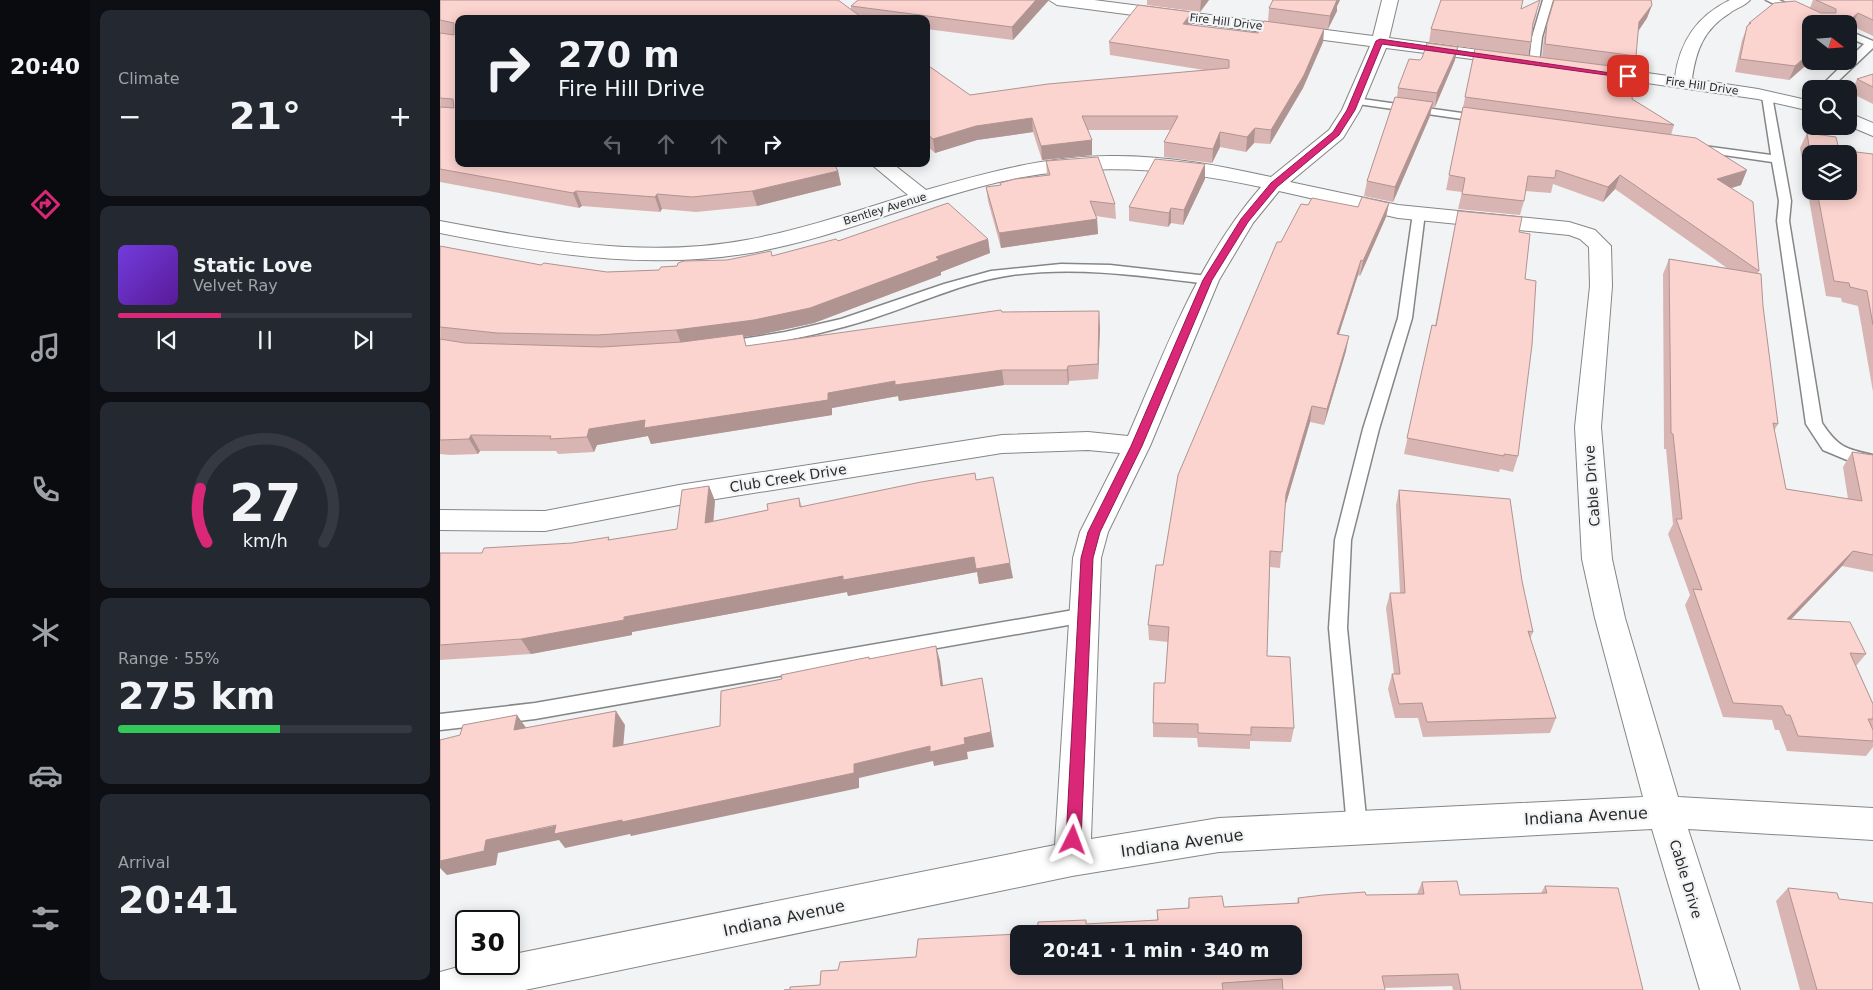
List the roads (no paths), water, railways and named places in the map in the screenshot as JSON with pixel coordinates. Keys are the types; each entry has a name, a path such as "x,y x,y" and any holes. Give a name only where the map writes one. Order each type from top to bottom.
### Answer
{"street":[{"name":"Fire Hill Drive","path":"1057,0 1104,3 1553,65"},
{"path":"1072,859 1087,558 1094,532 1137,446 1208,280 1244,220 1274,185 1336,134 1355,101 1380,41 1390,0"},
{"path":"1684,83 1685,60 1694,36 1704,23 1723,8 1742,0"},
{"name":"Fire Hill Drive","path":"1581,69 1767,96 1802,104"},
{"path":"1857,123 1873,130"},
{"name":"Bentley Avenue","path":"440,227 510,241 619,253 675,254 718,251 787,238 922,197 1023,170 1106,162 1201,168 1328,197"},
{"path":"885,167 922,197"},
{"name":"Cable Drive","path":"1328,197 1374,207 1472,221 1563,228 1591,236 1600,246 1601,286 1588,426 1597,560 1610,618 1665,812 1720,990"},
{"name":"Club Creek Drive","path":"440,520 545,521 679,495 1002,444 1088,441 1137,446"},
{"name":"Indiana Avenue","path":"444,990 489,978 1072,859 1220,835 1665,812 1873,824"}],"lane":[{"path":"1534,62 1537,37 1548,0"},
{"path":"1771,0 1805,15"},
{"path":"1833,80 1871,44 1858,38"},
{"path":"1767,96 1785,201 1783,221 1814,424 1829,446 1853,456 1873,460"},
{"path":"1355,101 1492,120"},
{"path":"1680,146 1778,160"},
{"path":"1357,827 1338,628 1343,540 1371,429 1405,318 1419,213"},
{"path":"714,347 750,342 846,322 953,284 1010,271 1059,266 1108,268 1208,280"},
{"path":"440,722 535,711 1084,615"}]}
